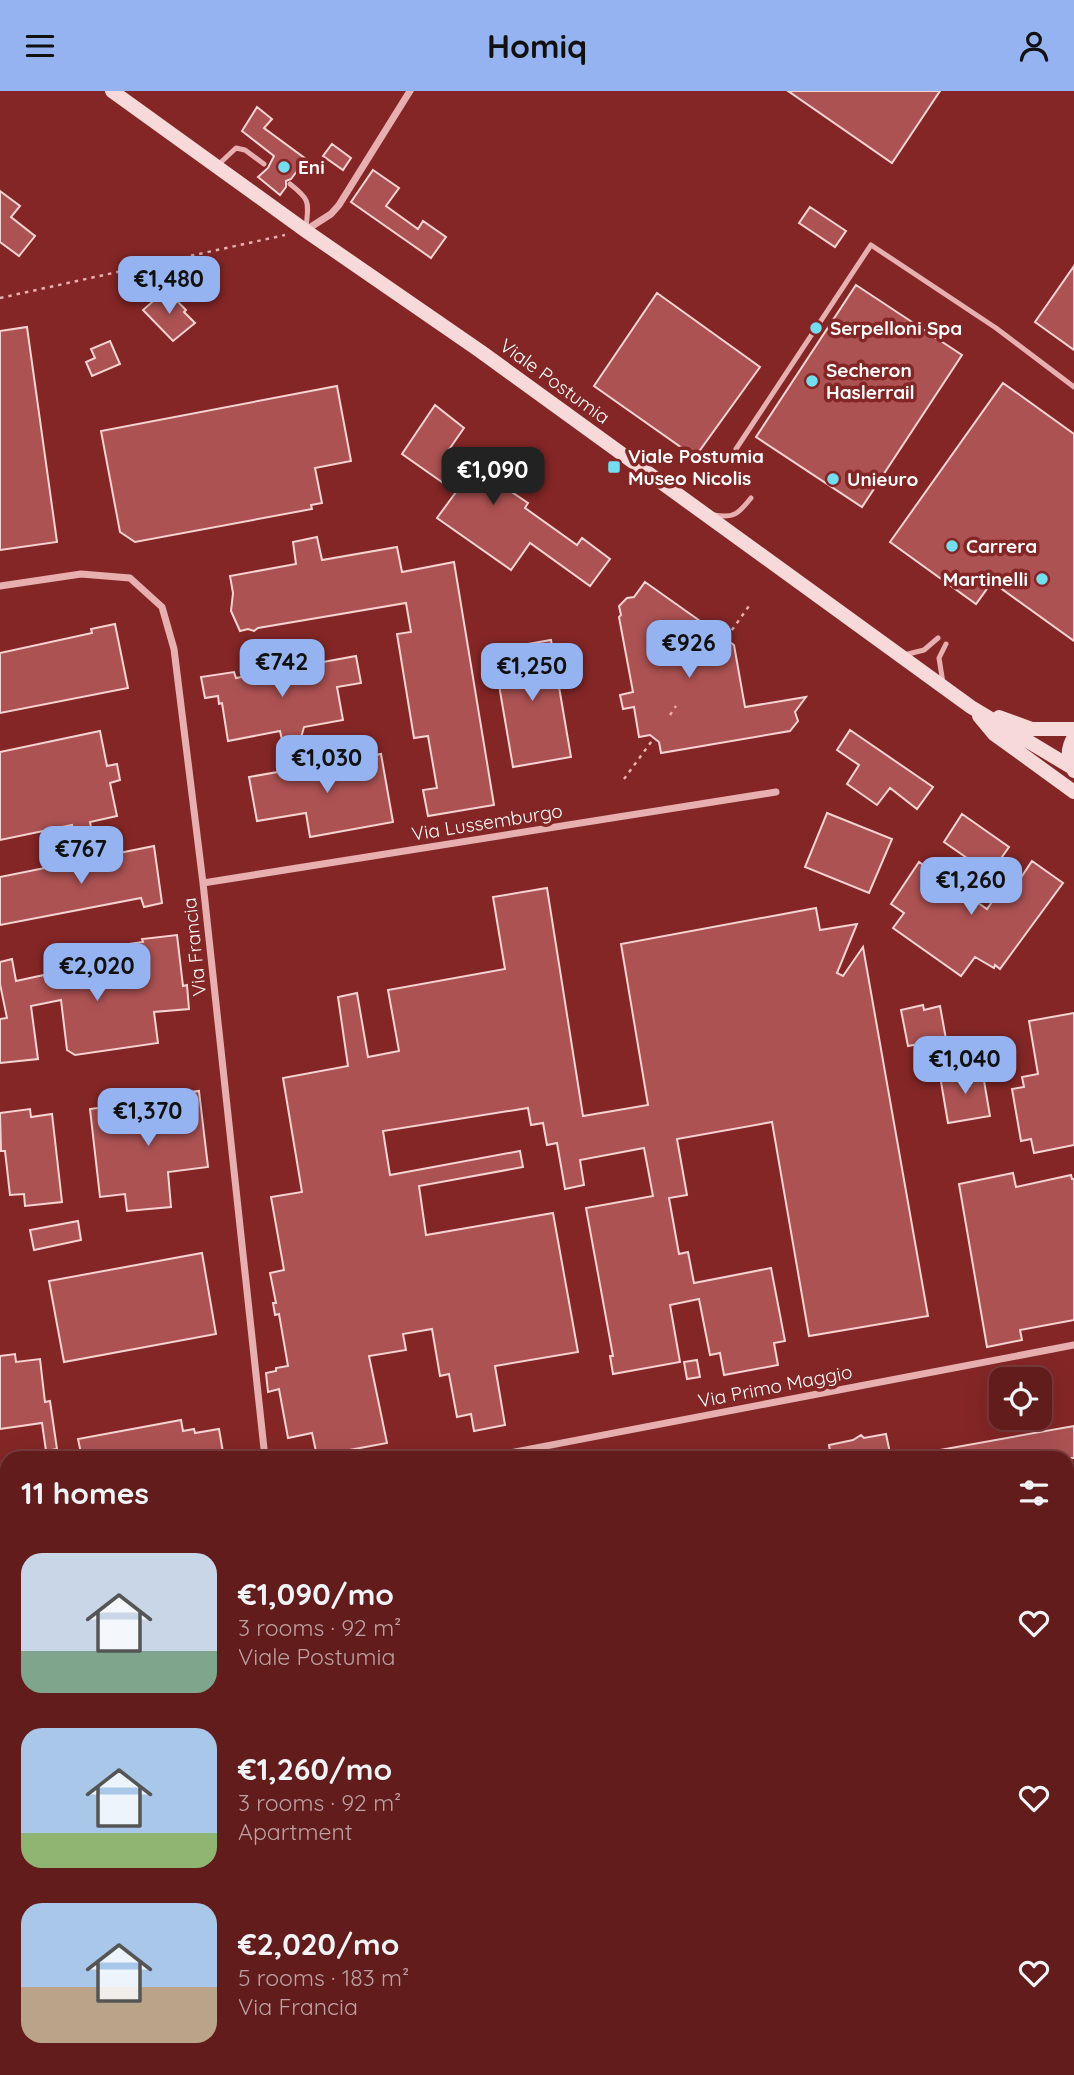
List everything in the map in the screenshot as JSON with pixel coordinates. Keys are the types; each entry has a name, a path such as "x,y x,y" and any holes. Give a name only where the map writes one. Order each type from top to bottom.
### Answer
{"main road":[{"name":"Viale Postumia","path":"111,91 306,231 480,351 971,707 1073,769"},
{"name":"Viale Postumia","path":"971,707 1032,729 1074,729"},
{"name":"Viale Postumia","path":"971,707 994,734 1074,792"},
{"name":"Viale Postumia","path":"1073,769 1069,749 1074,737"}],"street":[{"path":"306,231 340,205 410,91"},
{"name":"Via Francia","path":"0,586 81,574 130,578 162,607 174,649 203,883 264,1451"},
{"name":"Via Lussemburgo","path":"203,883 776,792"},
{"name":"Via Primo Maggio","path":"520,1451 1074,1345"}],"lane":[{"path":"216,166 236,148 245,150 264,164"},
{"path":"290,184 305,196 308,204 306,231"},
{"path":"736,449 871,246 996,328 1074,387"},
{"path":"704,513 730,517 737,515 751,498"},
{"path":"901,655 924,650 938,638"},
{"path":"946,689 939,658 947,643"}],"path":[{"path":"0,298 306,231"},
{"path":"722,644 750,605"},
{"path":"670,715 676,706"},
{"path":"624,779 654,738"}],"building":[{"path":"788,91 940,91 892,163"},
{"path":"257,107 272,119 264,128 306,159 291,179 286,181 286,187 280,195 258,177 268,168 274,156 242,131"},
{"path":"332,144 351,158 343,170 323,156"},
{"path":"373,170 399,188 386,206 418,229 423,221 446,237 431,258 351,202"},
{"path":"0,191 20,206 11,217 35,236 19,256 0,242"},
{"path":"810,207 846,231 835,247 799,223"},
{"path":"1074,266 1074,350 1035,322"},
{"path":"856,285 962,355 862,507 756,437"},
{"path":"166,290 195,323 173,341 143,310"},
{"path":"657,293 760,367 695,457 594,386"},
{"path":"27,327 57,542 0,550 0,331"},
{"path":"110,341 120,364 92,376 86,362 95,358 91,349"},
{"path":"1003,383 1074,434 1074,641 992,582 976,604 890,542"},
{"path":"337,386 351,461 315,468 322,503 311,505 312,509 135,542 120,532 101,431"},
{"path":"435,405 464,428 448,451 497,488 500,484 528,503 525,508 577,545 582,538 610,559 590,586 530,543 511,570 437,518 456,492 402,454"},
{"path":"317,537 322,560 397,547 402,572 454,562 494,805 428,816 423,790 437,788 428,736 414,738 397,634 411,632 406,603 258,628 254,631 240,631 231,611 233,593 230,576 296,564 293,542"},
{"path":"645,582 734,645 745,707 806,697 795,712 798,721 790,731 661,753 659,742 650,735 639,737 634,707 623,709 620,695 633,692 619,606 627,598 634,597"},
{"path":"115,624 128,688 0,713 0,653 92,633 91,629"},
{"path":"551,640 571,757 513,767 493,650"},
{"path":"356,656 361,683 337,687 343,720 304,727 300,741 283,744 280,731 228,741 222,703 219,704 218,696 205,698 201,677 234,672 236,678"},
{"path":"850,730 933,787 917,809 890,788 877,805 847,784 859,765 837,750"},
{"path":"100,731 107,766 117,764 120,780 110,783 117,816 90,822 92,833 74,836 72,825 0,840 0,752"},
{"path":"381,754 393,822 310,837 306,813 257,821 249,777"},
{"path":"827,813 892,839 869,893 805,867"},
{"path":"962,814 1009,847 990,874 944,842"},
{"path":"154,846 162,903 144,907 141,898 0,925 0,877"},
{"path":"1032,861 1063,883 1000,969 975,957 961,976 893,928 904,913 891,904 919,862 987,909 1010,876 1018,882"},
{"path":"547,888 583,1116 648,1105 621,944 816,908 820,930 857,924 837,973 843,976 863,947 928,1316 809,1336 772,1122 677,1139 687,1195 669,1198 679,1254 688,1252 694,1283 771,1268 785,1341 774,1343 778,1365 724,1375 720,1353 710,1355 699,1299 670,1305 680,1362 613,1374 610,1356 613,1356 586,1208 653,1196 644,1148 580,1160 584,1185 565,1189 557,1143 547,1145 543,1123 531,1125 528,1108 383,1131 390,1175 520,1151 523,1167 419,1186 426,1235 553,1213 578,1352 495,1366 505,1425 474,1431 471,1414 457,1417 449,1374 440,1376 432,1329 403,1334 406,1350 369,1356 387,1443 344,1451 316,1451 312,1433 288,1438 279,1389 268,1392 266,1373 288,1366 279,1314 275,1315 273,1303 276,1303 270,1273 284,1270 271,1197 302,1192 283,1078 348,1066 338,997 357,993 368,1057 399,1051 388,990 505,969 493,897"},
{"path":"177,935 183,986 187,985 189,1009 154,1012 158,1043 75,1055 67,1050 61,1000 31,1006 38,1059 0,1063 0,1019 7,1018 0,984 0,962 12,959 16,981 44,975 46,982 124,973 121,945 143,942 142,939"},
{"path":"923,1005 924,1010 940,1006 946,1039 908,1046 901,1010"},
{"path":"1074,1013 1074,1145 1034,1153 1031,1139 1021,1141 1012,1089 1024,1087 1022,1077 1038,1074 1029,1021"},
{"path":"982,1069 990,1116 948,1123 940,1076"},
{"path":"199,1091 208,1167 168,1172 171,1207 127,1211 125,1194 100,1197 90,1109"},
{"path":"30,1109 31,1117 52,1114 62,1202 25,1206 24,1194 10,1195 5,1151 1,1151 0,1113"},
{"path":"1013,1173 1016,1187 1071,1175 1074,1179 1074,1320 1020,1330 1022,1340 987,1347 959,1184"},
{"path":"78,1221 81,1240 34,1250 30,1230"},
{"path":"202,1253 216,1334 64,1362 49,1281"},
{"path":"15,1354 16,1362 40,1359 45,1402 50,1401 57,1449 46,1451 42,1423 0,1429 0,1356"},
{"path":"697,1360 700,1377 687,1379 684,1362"},
{"path":"181,1420 183,1431 194,1429 195,1433 219,1429 223,1451 81,1451 78,1439"},
{"path":"1074,1426 1074,1451 934,1451"},
{"path":"886,1434 890,1451 830,1451 829,1445 853,1440 861,1435 864,1438"}],"place":[{"name":"Eni","path":"284,167"},
{"name":"Serpelloni Spa","path":"816,328"},
{"name":"Secheron Haslerrail","path":"812,381"},
{"name":"Viale Postumia Museo Nicolis","path":"614,467"},
{"name":"Unieuro","path":"833,479"},
{"name":"Carrera","path":"952,546"},
{"name":"Martinelli","path":"1042,579"}]}
